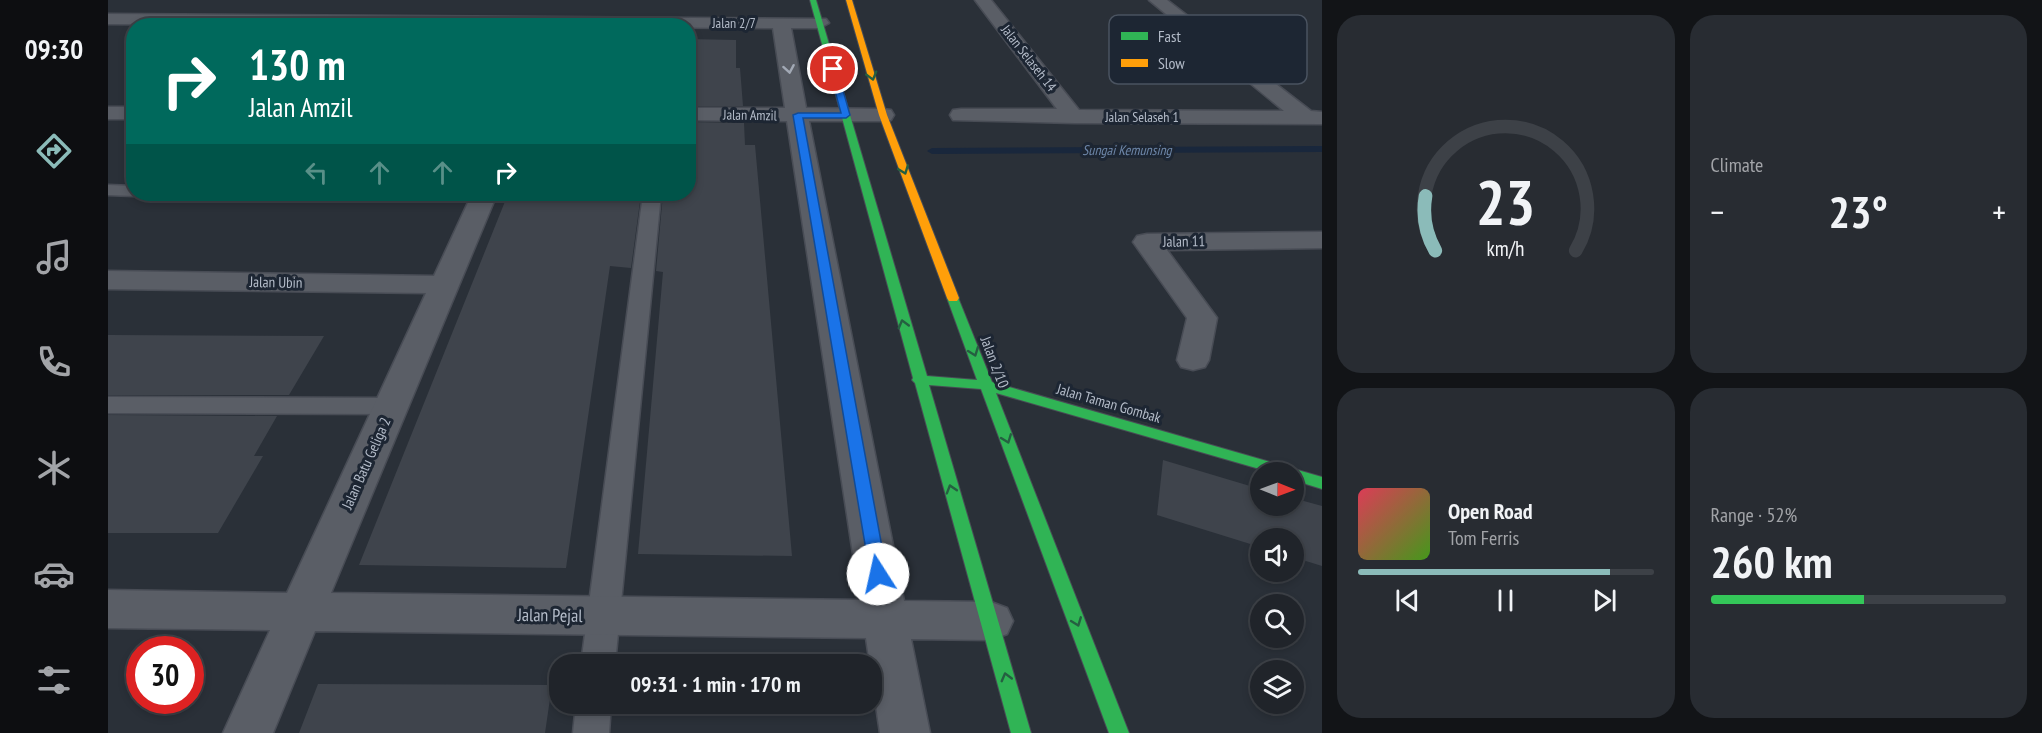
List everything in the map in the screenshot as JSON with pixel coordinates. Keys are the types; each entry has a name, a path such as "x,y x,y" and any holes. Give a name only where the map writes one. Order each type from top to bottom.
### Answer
{"street":[{"path":"108,17 133,0"},
{"path":"537,18 544,0"},
{"path":"721,0 722,23"},
{"path":"813,0 1021,733"},
{"name":"Jalan 2/10","path":"849,0 884,115 1119,733"},
{"name":"Jalan Selaseh 14","path":"983,0 1074,117"},
{"path":"1156,0 1176,15"},
{"path":"323,18 336,7"},
{"name":"Jalan 2/7","path":"108,17 179,18"},
{"name":"Jalan 2/7","path":"696,23 820,23"},
{"path":"781,23 905,733"},
{"path":"1268,84 1314,118"},
{"path":"108,113 126,113"},
{"name":"Jalan Amzil","path":"696,114 884,115"},
{"name":"Jalan Selaseh 1","path":"961,116 1314,118"},
{"name":"Jalan Batu Geliga 2","path":"248,733 481,201"},
{"name":"Jalan 11","path":"1193,360 1202,318 1147,242 1322,240"},
{"name":"Jalan Ubin","path":"108,280 444,285"},
{"name":"Jalan Taman Gombak","path":"919,380 986,385 1252,462"},
{"path":"1304,477 1322,483"},
{"name":"Jalan Pejal","path":"108,609 991,621"}],"lane":[{"path":"108,190 126,191"},
{"path":"599,654 651,201"},
{"path":"108,405 391,406"},
{"path":"591,733 593,714"}],"building":[{"path":"696,39 736,40 736,68 740,68 743,106 696,106"},
{"path":"696,122 744,123 745,145 755,145 792,556 638,554 663,272 656,271 662,201 696,201"},
{"path":"505,201 640,201 631,268 610,266 566,568 359,565"},
{"path":"108,335 324,336 289,395 108,395"},
{"path":"108,415 277,416 254,456 263,456 218,533 108,533"},
{"path":"1163,460 1250,486 1250,516 1304,516 1304,501 1322,506 1322,566 1304,560 1304,528 1250,528 1250,544 1157,515"},
{"path":"318,684 549,685 545,733 299,733"}],"waterway":[{"name":"Sungai Kemunsing","path":"932,151 1322,149"}],"traffic: fast":[{"path":"813,0 1021,733"},
{"path":"953,298 1119,733"},
{"path":"919,380 986,385 1252,462"},
{"path":"1304,477 1322,483"}],"traffic: slow":[{"path":"849,0 883,115 953,298"}],"route":[{"path":"833,69 846,115 798,115 878,574"}]}
